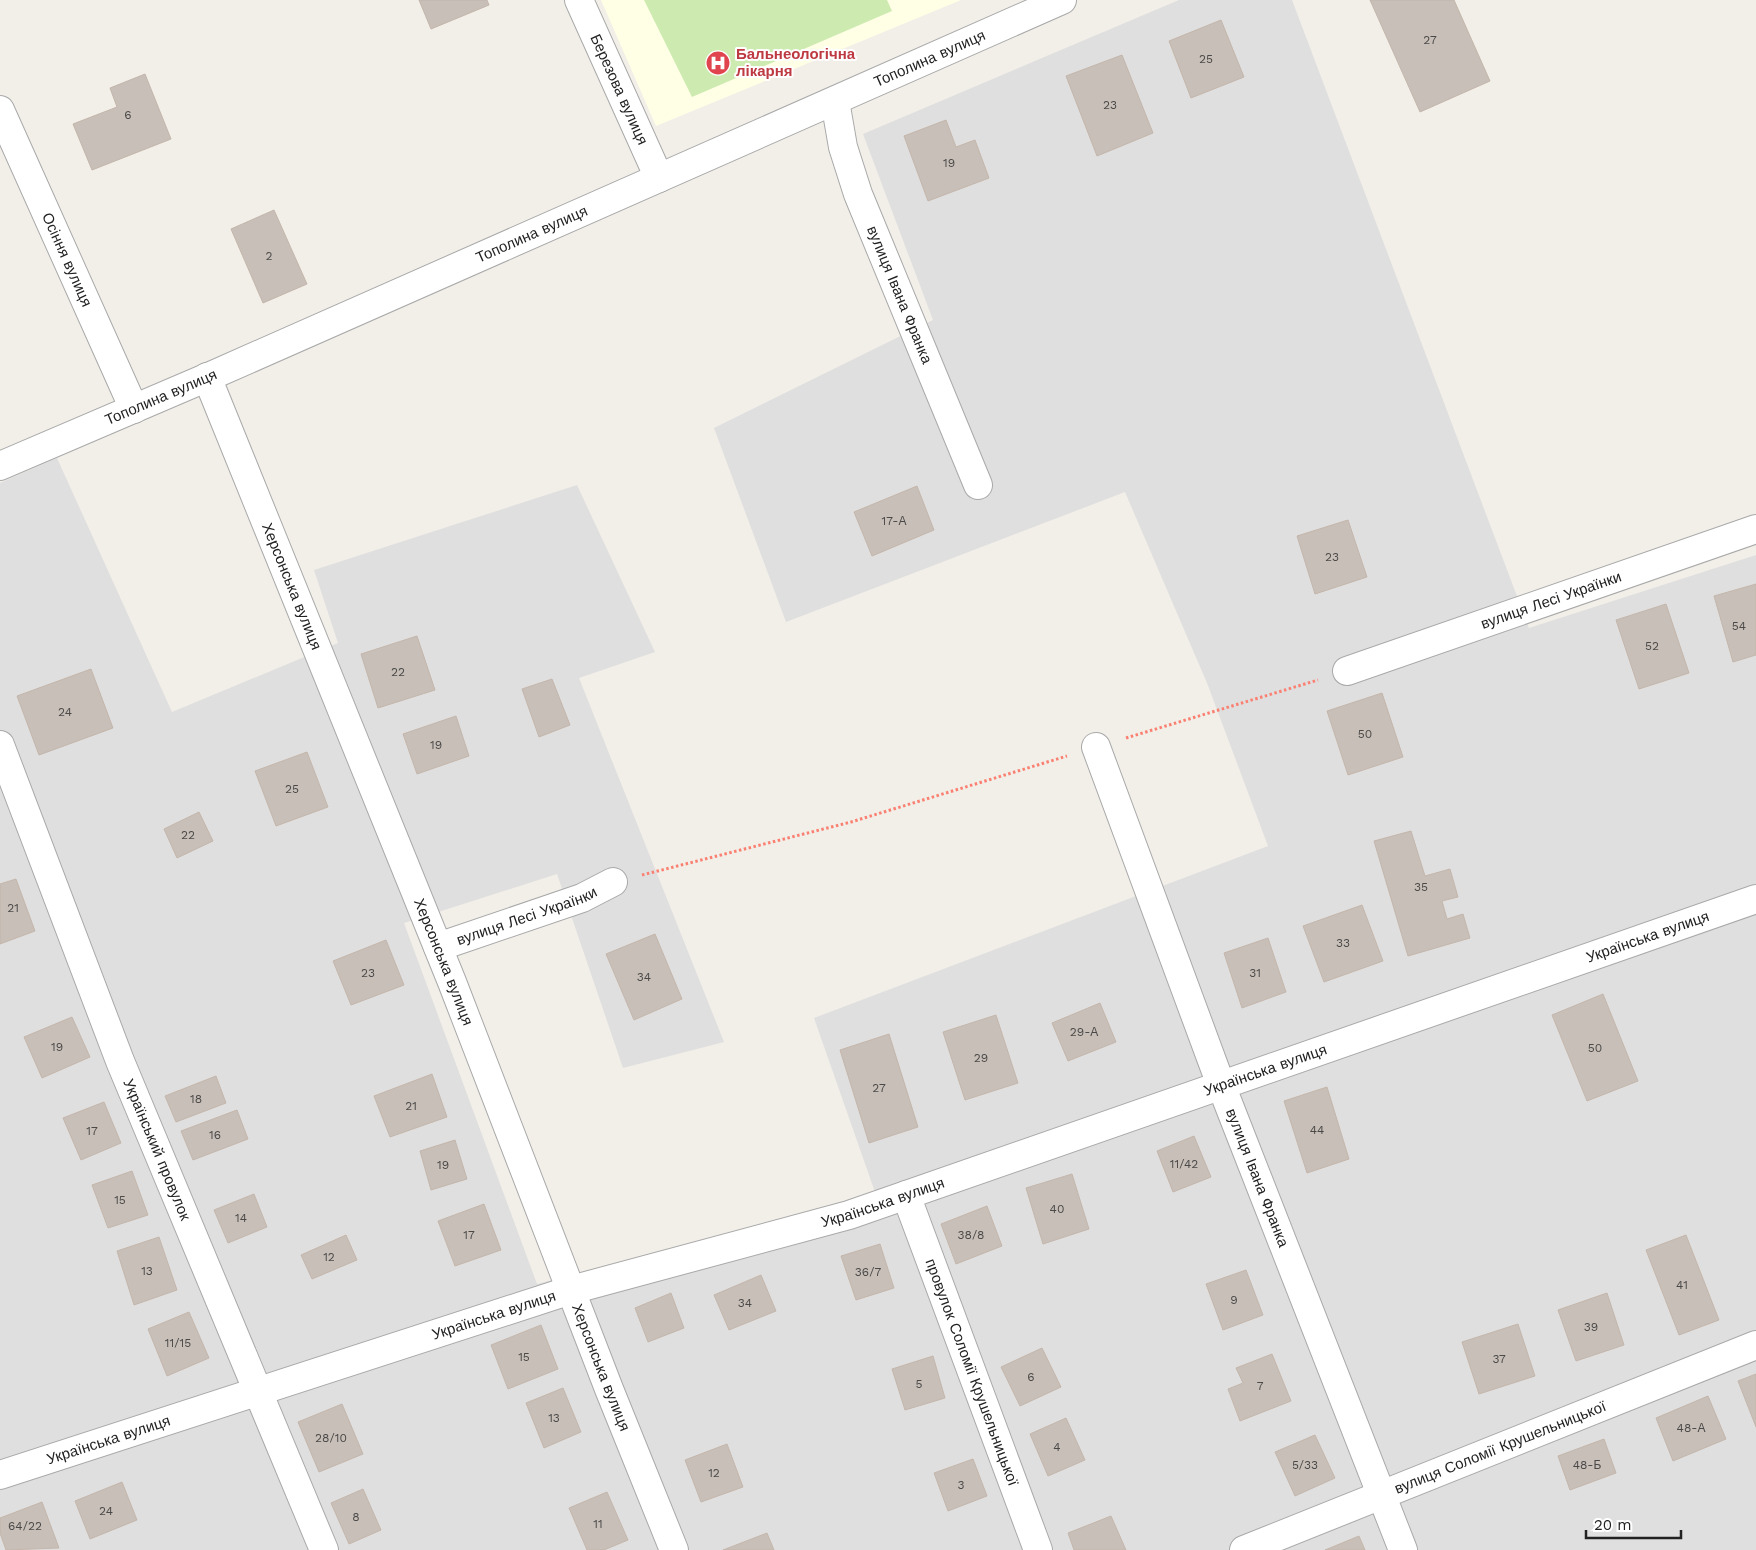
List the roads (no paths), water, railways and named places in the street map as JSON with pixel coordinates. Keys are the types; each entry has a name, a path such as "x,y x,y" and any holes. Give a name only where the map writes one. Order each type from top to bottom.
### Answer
{"street":[{"name":"Березова вулиця","path":"579,0 659,178"},
{"name":"Тополина вулиця","path":"0,466 207,377 1062,0"},
{"name":"вулиця Івана Франка","path":"834,101 843,147 858,194 978,485"},
{"name":"Осіння вулиця","path":"0,110 134,408"},
{"name":"Херсонська вулиця","path":"207,377 438,947 674,1550"},
{"name":"вулиця Лесі Українки","path":"1347,671 1756,529"},
{"name":"Український провулок","path":"0,745 120,1061 324,1550"},
{"name":"вулиця Івана Франка","path":"1096,747 1221,1085 1403,1550"},
{"name":"вулиця Лесі Українки","path":"438,947 582,898 612,882"},
{"name":"Українська вулиця","path":"0,1475 256,1390 571,1290 849,1215 1756,899"},
{"name":"провулок Соломії Крушельницької","path":"906,1195 1038,1550"},
{"name":"вулиця Соломії Крушельницької","path":"1244,1550 1382,1493 1756,1345"}],"place":[{"name":"Бальнеологічна лікарня","path":"718,63"}]}
